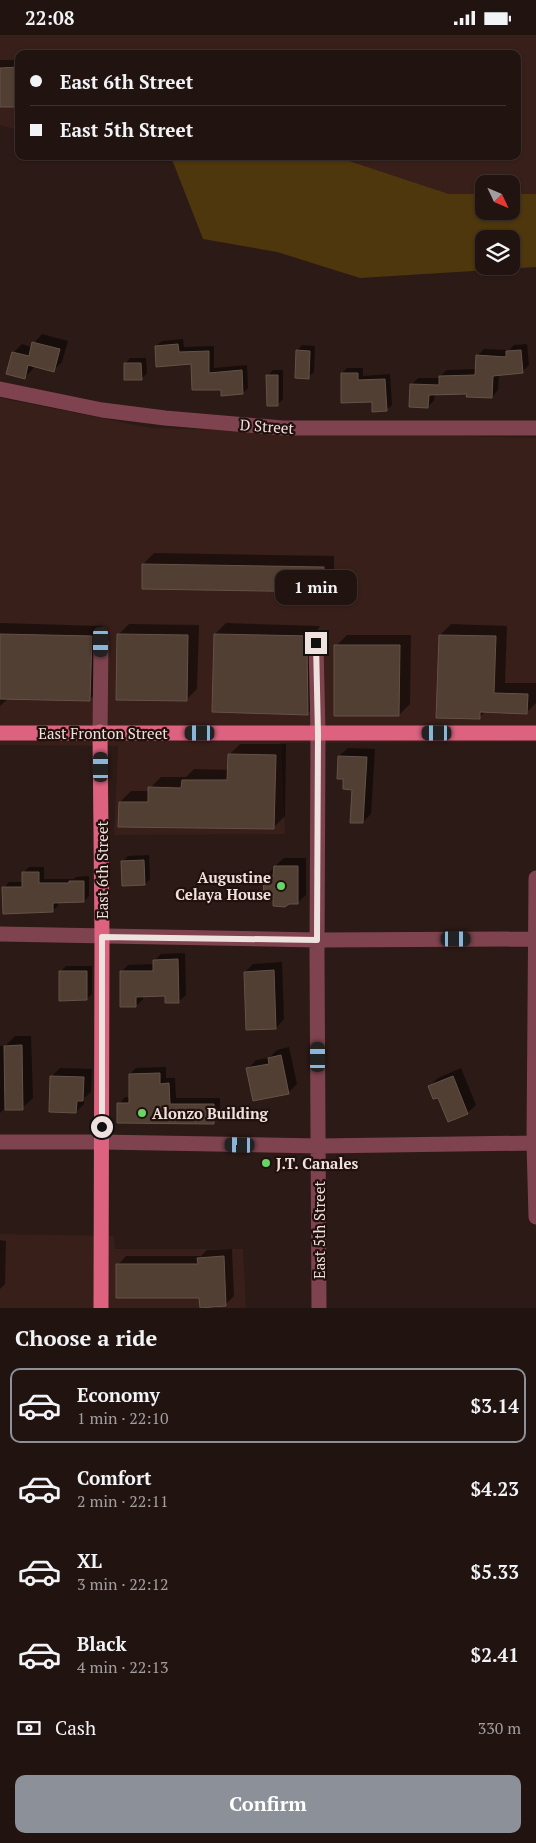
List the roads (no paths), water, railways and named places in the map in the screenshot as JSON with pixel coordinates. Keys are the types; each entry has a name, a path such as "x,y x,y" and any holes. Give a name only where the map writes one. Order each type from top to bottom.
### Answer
{"main road":[{"name":"East 6th Street","path":"100,732 102,937 101,1308"},
{"name":"East Fronton Street","path":"0,733 536,733"}],"street":[{"name":"D Street","path":"0,389 102,410 165,418 283,428 536,428"},
{"name":"East 6th Street","path":"100,732 101,642"},
{"name":"East 5th Street","path":"316,643 318,734 319,1308"},
{"path":"536,878 536,1217"},
{"path":"0,934 317,940 536,939"},
{"path":"0,1142 101,1141 319,1146 535,1143"}],"place":[{"name":"Augustine Celaya House","path":"281,886"},
{"name":"Alonzo Building","path":"142,1113"},
{"name":"J.T. Canales","path":"266,1163"}]}
